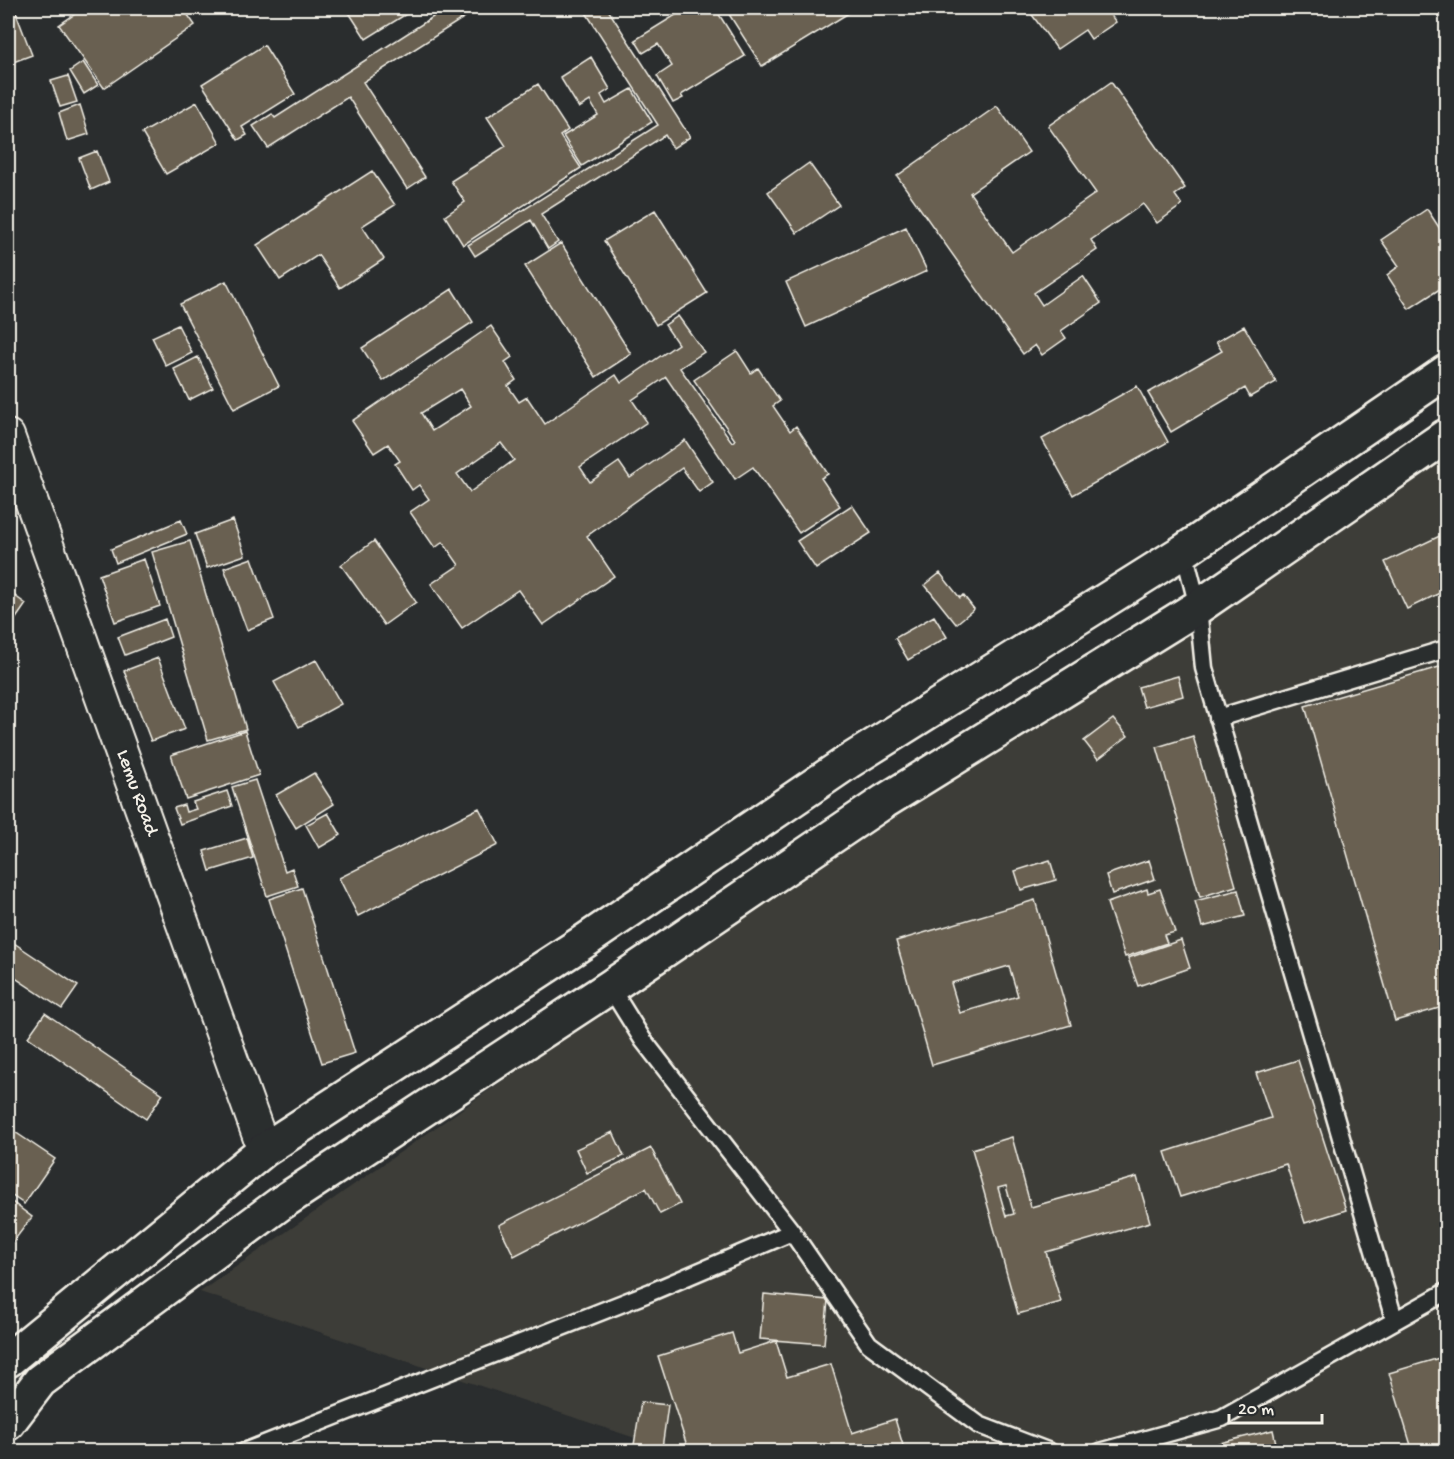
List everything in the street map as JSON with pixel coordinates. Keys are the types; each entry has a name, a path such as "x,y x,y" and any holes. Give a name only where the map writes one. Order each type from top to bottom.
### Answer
{"street":[{"path":"8,1359 264,1150 582,943 848,762 1184,551 1446,372"},
{"name":"Lemu Road","path":"8,436 264,1150"},
{"path":"8,1423 40,1381 281,1203 610,987 885,801 1198,607 1446,436"}],"lane":[{"path":"1184,551 1198,607 1204,668 1394,1319"},
{"path":"1218,718 1446,649"},
{"path":"610,987 643,1040 792,1232 869,1344 979,1425 1050,1452"},
{"path":"244,1452 651,1292 792,1232"},
{"path":"1100,1452 1222,1418 1394,1319 1446,1292"}],"shaded area":[{"path":"1446,416 1446,1451 674,1451 200,1292 653,976"}],"building":[{"path":"8,8 14,8 32,55 8,64"},
{"path":"84,8 183,8 195,25 104,88 59,25"},
{"path":"346,8 416,8 366,39"},
{"path":"427,8 479,8 363,82 425,177 407,189 348,97 268,148 253,126 272,114 275,118 433,17"},
{"path":"583,8 607,8 690,137 673,148 665,135 541,214 558,242 548,249 531,220 475,256 468,245 658,125"},
{"path":"687,8 715,8 745,56 681,95 683,98 673,103 657,76 672,66 658,44 643,53 635,40"},
{"path":"725,8 857,8 762,66"},
{"path":"1027,8 1118,8 1109,13 1116,22 1091,39 1085,30 1057,49"},
{"path":"264,45 295,94 242,127 247,135 238,140 202,84"},
{"path":"591,57 610,89 601,95 606,104 632,89 652,122 582,166 563,136 598,115 590,101 579,108 560,77"},
{"path":"83,62 98,85 84,94 70,71"},
{"path":"68,76 77,102 60,107 51,81"},
{"path":"1111,82 1185,188 1175,195 1182,205 1157,223 1143,204 1091,240 1097,250 1034,293 1042,305 1083,276 1101,303 1061,331 1066,338 1042,355 1035,345 1023,354 897,176 997,106 1029,152 970,193 1012,252 1096,193 1048,126"},
{"path":"538,84 568,130 560,136 581,168 463,245 445,216 465,202 451,181 506,146 487,117"},
{"path":"197,102 220,143 166,174 142,133"},
{"path":"80,105 89,134 67,141 59,113"},
{"path":"97,151 109,182 91,190 79,158"},
{"path":"809,163 839,205 797,233 768,192"},
{"path":"372,171 395,205 362,226 384,259 340,288 318,255 280,280 257,245"},
{"path":"1427,209 1446,238 1446,285 1409,309 1387,275 1399,266 1381,240"},
{"path":"655,210 707,293 656,325 604,241"},
{"path":"906,227 927,271 806,327 786,282"},
{"path":"561,243 631,354 596,377 525,266"},
{"path":"226,281 279,386 234,409 180,304"},
{"path":"452,289 473,322 383,381 362,348"},
{"path":"678,316 704,352 680,368 732,442 735,440 694,380 737,351 751,373 758,368 780,401 773,406 790,431 796,426 828,474 821,478 840,506 799,533 753,467 735,479 666,377 632,400 647,422 580,467 590,482 619,462 630,478 685,440 713,482 699,492 682,468 587,536 614,576 543,625 518,590 462,628 431,584 459,565 443,542 435,548 410,512 429,499 419,485 412,490 395,464 400,461 388,444 374,453 352,421 491,326 512,357 505,362 516,380 508,386 519,402 527,397 545,424 616,375 621,383 678,344 665,325","holes":["460,389 471,406 432,431 421,413","501,443 514,460 470,492 457,474"]},
{"path":"178,325 192,353 166,366 152,337"},
{"path":"1244,326 1276,382 1250,397 1245,388 1171,432 1148,393 1222,351 1216,342"},
{"path":"198,357 213,388 189,400 174,369"},
{"path":"1137,386 1168,442 1073,495 1042,439"},
{"path":"852,505 871,533 816,569 797,541"},
{"path":"181,520 187,534 116,563 111,549"},
{"path":"233,520 245,555 207,568 195,534"},
{"path":"1446,533 1446,590 1407,609 1385,562"},
{"path":"190,541 246,729 208,740 152,552"},
{"path":"374,541 416,602 384,625 341,565"},
{"path":"252,558 274,619 247,630 224,568"},
{"path":"144,559 160,606 115,622 99,575"},
{"path":"940,573 960,598 963,595 974,609 956,624 925,585"},
{"path":"8,591 26,604 8,630"},
{"path":"934,616 947,637 908,660 895,638"},
{"path":"165,619 171,637 125,655 118,637"},
{"path":"158,658 185,729 151,741 124,671"},
{"path":"316,660 341,704 299,727 274,682"},
{"path":"1446,665 1446,1006 1395,1021 1305,706"},
{"path":"1178,676 1183,696 1144,707 1138,687"},
{"path":"1113,719 1128,736 1098,759 1084,741"},
{"path":"245,731 259,775 186,799 171,755"},
{"path":"1193,736 1236,886 1200,897 1157,747"},
{"path":"314,773 334,804 296,828 276,795"},
{"path":"255,780 285,871 292,868 298,886 267,896 232,787"},
{"path":"227,791 232,806 180,824 174,808 184,805 186,812 196,809 193,802"},
{"path":"479,808 498,845 358,916 339,878"},
{"path":"328,813 341,835 319,848 306,825"},
{"path":"247,838 253,858 210,871 204,851"},
{"path":"1050,860 1056,880 1021,890 1015,871"},
{"path":"1149,860 1155,879 1112,894 1106,875"},
{"path":"302,888 355,1053 322,1063 269,899"},
{"path":"1147,889 1148,893 1160,889 1175,932 1164,935 1167,943 1125,957 1107,903"},
{"path":"1238,890 1245,916 1202,927 1195,901"},
{"path":"1035,900 1071,1025 932,1065 896,941","holes":["1009,966 1018,996 960,1013 951,983"]},
{"path":"8,939 78,986 62,1009 8,973"},
{"path":"1181,940 1190,968 1138,986 1128,958"},
{"path":"45,1013 163,1094 146,1119 28,1037"},
{"path":"1298,1060 1346,1210 1305,1223 1286,1164 1180,1197 1165,1152 1271,1118 1256,1073"},
{"path":"9,1128 55,1159 24,1204 8,1193"},
{"path":"613,1132 624,1156 587,1173 576,1149"},
{"path":"1012,1137 1031,1207 1137,1177 1150,1222 1046,1252 1061,1302 1018,1314 972,1149","holes":["1006,1186 1014,1214 1006,1216 998,1188"]},
{"path":"651,1148 680,1204 660,1214 646,1188 514,1256 499,1225"},
{"path":"8,1199 32,1217 13,1242 8,1238"},
{"path":"764,1294 828,1300 824,1344 760,1339"},
{"path":"732,1333 738,1353 776,1341 787,1377 831,1364 852,1433 895,1419 905,1452 689,1452 658,1356"},
{"path":"1446,1356 1446,1452 1413,1452 1389,1373"},
{"path":"641,1402 668,1405 662,1448 634,1445"},
{"path":"1273,1430 1278,1452 1199,1452 1199,1448"},
{"path":"1165,1440 1168,1452 1124,1452"}]}
